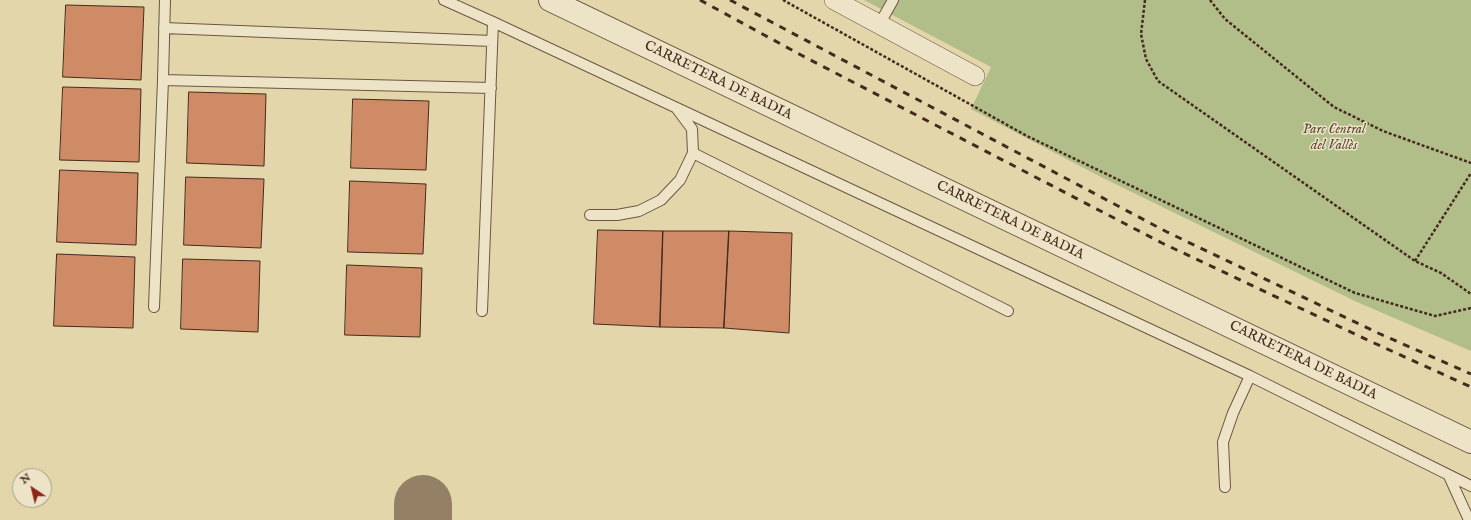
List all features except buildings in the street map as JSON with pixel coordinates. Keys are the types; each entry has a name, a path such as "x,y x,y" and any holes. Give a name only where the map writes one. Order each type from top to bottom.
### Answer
{"street":[{"name":"CARRETERA DE BADIA","path":"550,0 1471,442"},
{"path":"834,0 975,76"}],"lane":[{"path":"154,307 165,0"},
{"path":"444,0 1250,376 1471,486"},
{"path":"879,25 893,0"},
{"path":"482,311 493,22"},
{"path":"164,28 492,41"},
{"path":"163,80 491,88"},
{"path":"590,215 617,215 639,211 661,200 680,180 693,153 692,129 676,108"},
{"path":"693,153 1008,311"},
{"path":"1225,487 1223,442 1233,413 1250,376"},
{"path":"1449,476 1469,520"}],"path":[{"path":"783,0 1027,136 1355,293 1435,316 1471,308"},
{"path":"1145,0 1141,34 1146,59 1158,82 1415,261 1441,274 1471,294"},
{"path":"1210,0 1225,19 1334,107 1383,131 1471,163"},
{"path":"1415,261 1471,173"}],"green space":[{"name":"Parc Central del Vallès","path":"864,0 1471,0 1471,351 1357,302 1101,177 971,109 991,67"}],"taxiway":[{"path":"423,504 423,520"}],"railway":[{"path":"700,0 801,55 1162,243 1471,387"},
{"path":"730,0 1167,232 1378,333 1471,374"}]}
